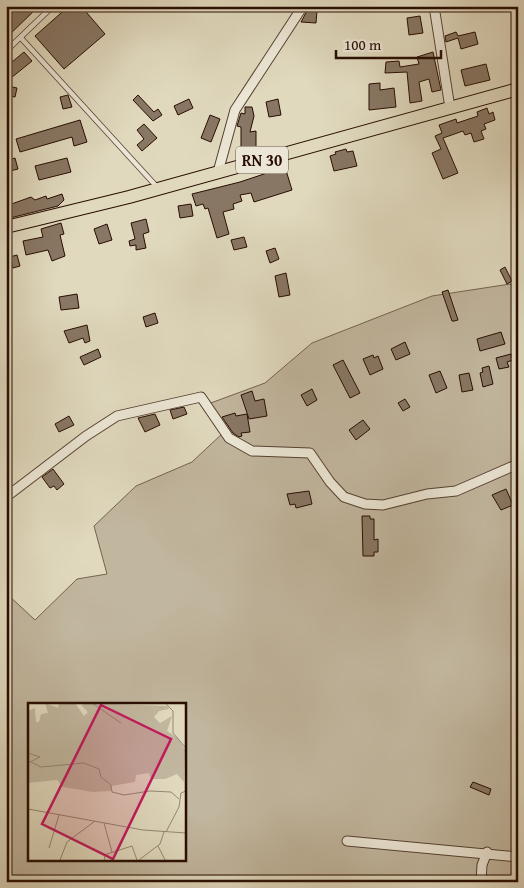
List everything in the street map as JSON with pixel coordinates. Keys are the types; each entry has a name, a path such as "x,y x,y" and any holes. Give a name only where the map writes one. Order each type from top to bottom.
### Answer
{"main road":[{"name":"RN 30","path":"6,227 218,172 518,89"}],"street":[{"path":"218,172 234,110 303,6"},
{"path":"434,6 450,108"},
{"path":"6,497 86,436 117,416 201,397 229,438 252,451 310,452 330,482 344,497 366,504 383,505 427,494 456,491 518,464"},
{"path":"347,842 487,852 518,857"},
{"path":"481,882 482,865 487,852"}],"lane":[{"path":"6,51 53,6"},
{"path":"21,38 158,188"}],"shaded area":[{"path":"510,284 518,287 518,882 6,882 6,593 35,620 77,579 107,574 94,526 136,486 192,462 224,432 208,404 265,383 312,343 432,296"}],"building":[{"path":"6,6 39,6 6,38"},
{"path":"69,6 81,6 105,34 64,69 35,36"},
{"path":"307,11 317,11 316,23 301,22"},
{"path":"420,16 423,33 409,35 407,18"},
{"path":"456,32 458,36 475,32 478,44 461,49 458,38 446,42 445,36"},
{"path":"24,52 32,61 6,82 6,67"},
{"path":"433,52 441,90 432,92 429,79 419,82 422,101 410,103 407,72 385,73 386,62 399,61 400,67 419,64 417,57"},
{"path":"486,64 490,80 465,86 461,70"},
{"path":"380,83 380,90 394,88 396,107 369,110 369,84"},
{"path":"8,86 17,88 15,97 6,95"},
{"path":"68,95 72,107 63,109 60,97"},
{"path":"138,95 154,112 158,109 162,115 153,121 133,100"},
{"path":"189,99 193,108 178,115 174,106"},
{"path":"278,99 281,115 269,117 266,102"},
{"path":"245,107 252,107 254,116 250,132 256,131 256,149 241,149 241,127 237,126 241,113 245,114"},
{"path":"487,108 489,114 493,112 495,120 484,124 486,129 481,131 484,139 474,142 471,133 465,135 463,131 443,138 458,173 443,179 432,153 441,149 435,136 442,133 439,125 456,119 457,123 478,116 477,112"},
{"path":"210,115 220,119 211,142 201,138"},
{"path":"80,120 87,142 74,146 72,137 20,152 16,139"},
{"path":"144,124 157,138 142,151 137,145 144,139 137,130"},
{"path":"346,149 347,152 353,151 357,166 334,171 330,156 336,154 335,152"},
{"path":"15,158 18,169 6,172 6,161"},
{"path":"67,158 71,172 39,180 35,166"},
{"path":"285,167 292,190 254,202 251,193 240,195 242,201 233,204 234,209 223,212 229,234 217,238 208,208 205,209 203,204 196,206 192,194 240,182"},
{"path":"62,194 64,200 58,206 6,219 6,206 31,197 35,200 46,196 47,199"},
{"path":"191,204 193,216 180,218 178,206"},
{"path":"146,219 149,232 143,234 146,248 136,250 136,245 130,246 129,241 135,239 131,223"},
{"path":"61,223 64,234 60,235 65,256 52,261 48,250 26,255 23,241 43,237 41,229"},
{"path":"107,224 112,240 99,244 94,229"},
{"path":"244,237 247,247 234,250 231,240"},
{"path":"275,248 279,259 270,263 266,251"},
{"path":"17,255 20,266 13,268 12,264 6,265 6,258"},
{"path":"505,267 512,281 507,284 500,270"},
{"path":"286,273 290,295 279,297 275,276"},
{"path":"448,290 458,320 452,321 442,292"},
{"path":"77,294 79,308 61,310 59,297"},
{"path":"155,313 158,323 146,327 143,317"},
{"path":"87,325 90,341 85,343 83,338 69,343 64,331"},
{"path":"501,332 505,344 480,351 477,339"},
{"path":"405,342 410,354 396,360 391,349"},
{"path":"98,349 101,357 84,365 80,357"},
{"path":"511,354 513,360 507,362 509,367 499,369 496,358"},
{"path":"373,355 374,358 378,356 383,369 370,375 363,359"},
{"path":"343,360 360,393 350,398 333,365"},
{"path":"489,366 493,384 483,387 480,373 483,372 482,368"},
{"path":"440,371 447,388 436,393 429,375"},
{"path":"469,373 473,390 462,392 459,375"},
{"path":"312,389 317,400 307,406 301,395"},
{"path":"252,391 255,401 264,399 267,416 249,419 241,395"},
{"path":"405,399 410,407 403,411 398,403"},
{"path":"184,407 187,414 173,419 170,410"},
{"path":"235,413 236,416 247,414 250,432 241,433 242,436 239,437 233,433 222,417"},
{"path":"155,414 160,425 145,432 138,418"},
{"path":"69,416 74,425 59,432 55,424"},
{"path":"363,420 370,429 356,440 349,430"},
{"path":"53,469 64,484 57,490 54,486 50,488 42,477"},
{"path":"506,489 513,505 501,510 492,495"},
{"path":"309,491 312,504 296,508 295,504 290,505 287,494"},
{"path":"362,516 370,516 370,519 374,519 374,540 378,539 378,552 374,552 374,556 363,556"},
{"path":"473,782 491,789 489,795 470,787"}]}
